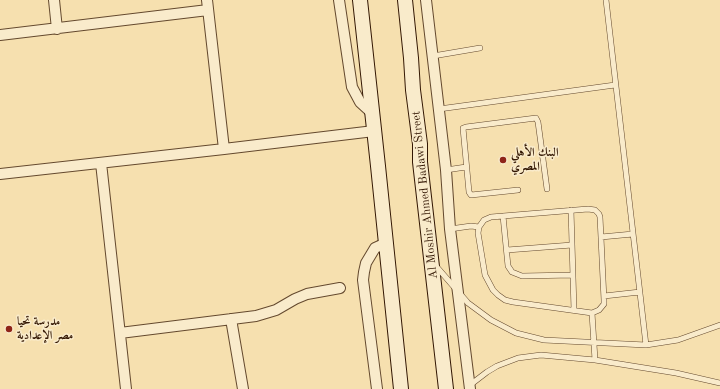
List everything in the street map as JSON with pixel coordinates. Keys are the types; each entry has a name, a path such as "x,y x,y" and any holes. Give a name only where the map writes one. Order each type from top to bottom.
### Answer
{"street":[{"path":"54,0 57,29"},
{"path":"339,0 352,87 360,102 372,113"},
{"path":"360,0 401,389"},
{"name":"Al Moshir Ahmed Badawi Street","path":"405,0 413,90 420,144 420,162 446,389"},
{"path":"426,0 446,170 450,229 470,388"},
{"path":"0,36 57,29 208,5 224,149"},
{"path":"0,174 374,131"},
{"path":"101,163 126,389"},
{"path":"376,389 363,280 368,259 375,248 386,243"},
{"path":"120,333 266,314 301,296 340,288"},
{"path":"231,319 243,389"}],"lane":[{"path":"606,0 646,345"},
{"path":"433,56 480,48"},
{"path":"439,109 615,85"},
{"path":"518,190 471,195 468,188 463,128 536,118 538,122 547,189"},
{"path":"446,170 466,167"},
{"path":"592,209 597,212 600,218 604,296 604,304 602,308 592,313 513,302 498,296 490,286 485,275 478,233 479,227 484,220 503,216 570,210 592,209"},
{"path":"570,210 574,310"},
{"path":"503,216 506,250 512,272 519,276 573,275"},
{"path":"450,229 471,226 479,227"},
{"path":"601,237 633,234"},
{"path":"506,250 572,245"},
{"path":"432,261 468,303 490,320 516,333 544,340 646,345 678,340 720,325"},
{"path":"604,296 640,292"},
{"path":"592,313 595,360"},
{"path":"470,388 482,375 497,366 518,358 541,355 595,360 676,373 720,383"}],"place":[{"name":"البنك الأهلي المصري","path":"503,160"},
{"name":"مدرسة تحيا مصر الإعدادية","path":"9,329"}]}
